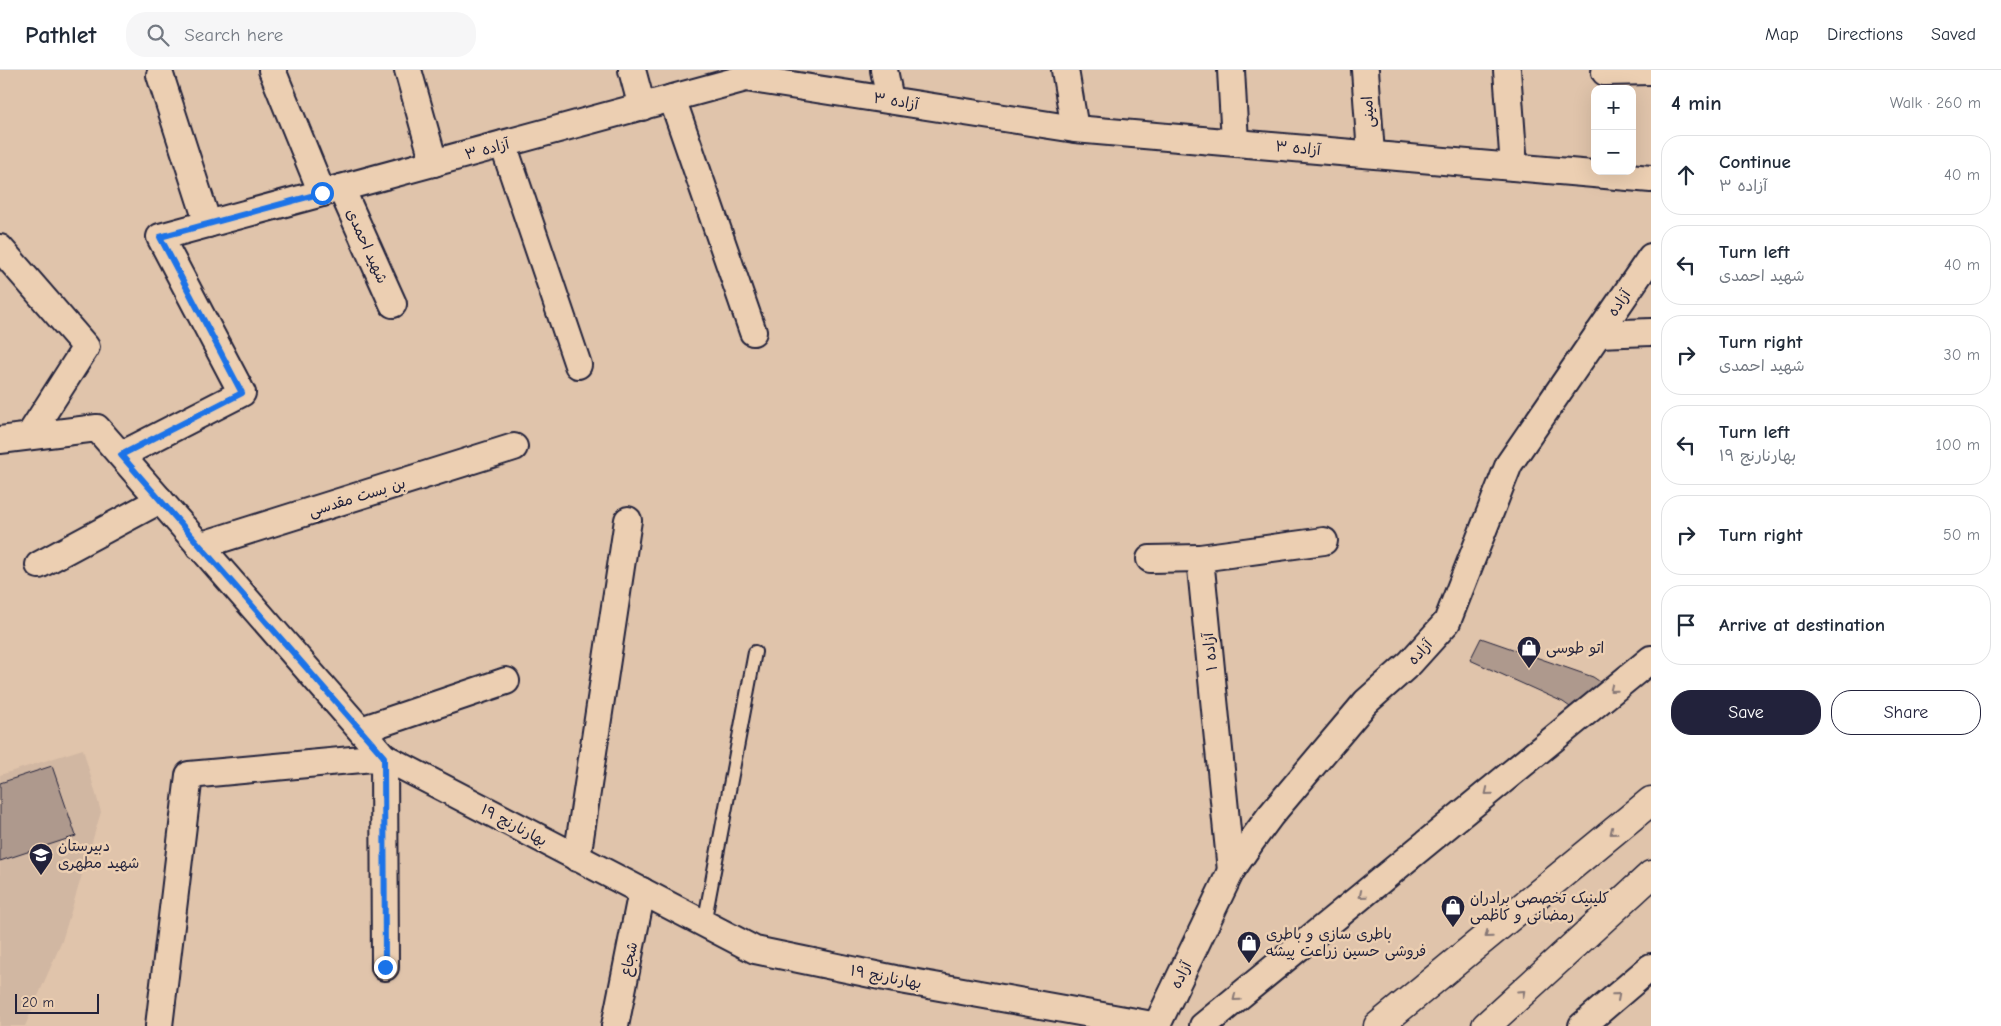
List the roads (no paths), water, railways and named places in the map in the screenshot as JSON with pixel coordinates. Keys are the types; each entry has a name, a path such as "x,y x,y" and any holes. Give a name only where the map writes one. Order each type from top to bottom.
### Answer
{"highway":[{"path":"1378,1026 1651,801"},
{"path":"1486,1026 1651,875"}],"street":[{"name":"شهید احمدی","path":"272,70 332,191 393,304"},
{"path":"408,70 434,163"},
{"path":"632,70 642,107"},
{"path":"884,70 890,100"},
{"path":"1065,70 1074,128"},
{"path":"1230,70 1236,142"},
{"name":"امینی","path":"1365,70 1371,154"},
{"path":"1506,70 1514,167"},
{"path":"1605,72 1651,71"},
{"name":"آزاده ۳","path":"121,455 242,393 160,237 642,107 745,74 890,100 1074,128 1651,179"},
{"path":"160,75 208,224"},
{"path":"672,98 753,332"},
{"path":"503,144 578,365"},
{"name":"آزاده","path":"1157,1026 1231,871 1270,816 1360,709 1410,663 1447,622 1510,464 1651,257"},
{"path":"5,260 86,347 29,436"},
{"path":"1598,334 1651,332"},
{"name":"بهارنارنج ۱۹","path":"0,440 97,428 384,757 755,950 895,979 1157,1026"},
{"name":"بن بست مقدسی","path":"199,546 514,447"},
{"path":"39,565 160,500"},
{"path":"578,858 628,520"},
{"path":"1150,559 1200,558 1324,542"},
{"name":"آزاده ۱","path":"1200,558 1231,871"},
{"path":"1202,1026 1651,658"},
{"path":"361,730 506,680"},
{"path":"159,1026 189,775 384,757 385,967"},
{"name":"شجاع","path":"615,1026 642,891"},
{"path":"1582,1026 1651,966"}],"lane":[{"path":"704,924 755,652"}],"place":[{"name":"اتو طوسی","path":"1529,669"},
{"name":"دبیرستان شهید مطهری","path":"41,876"},
{"name":"کلینیک تخصصی برادران رمضانی و کاظمی","path":"1453,928"},
{"name":"باطری سازی و باطری فروشی حسین زراعت پیشه","path":"1249,964"}]}
